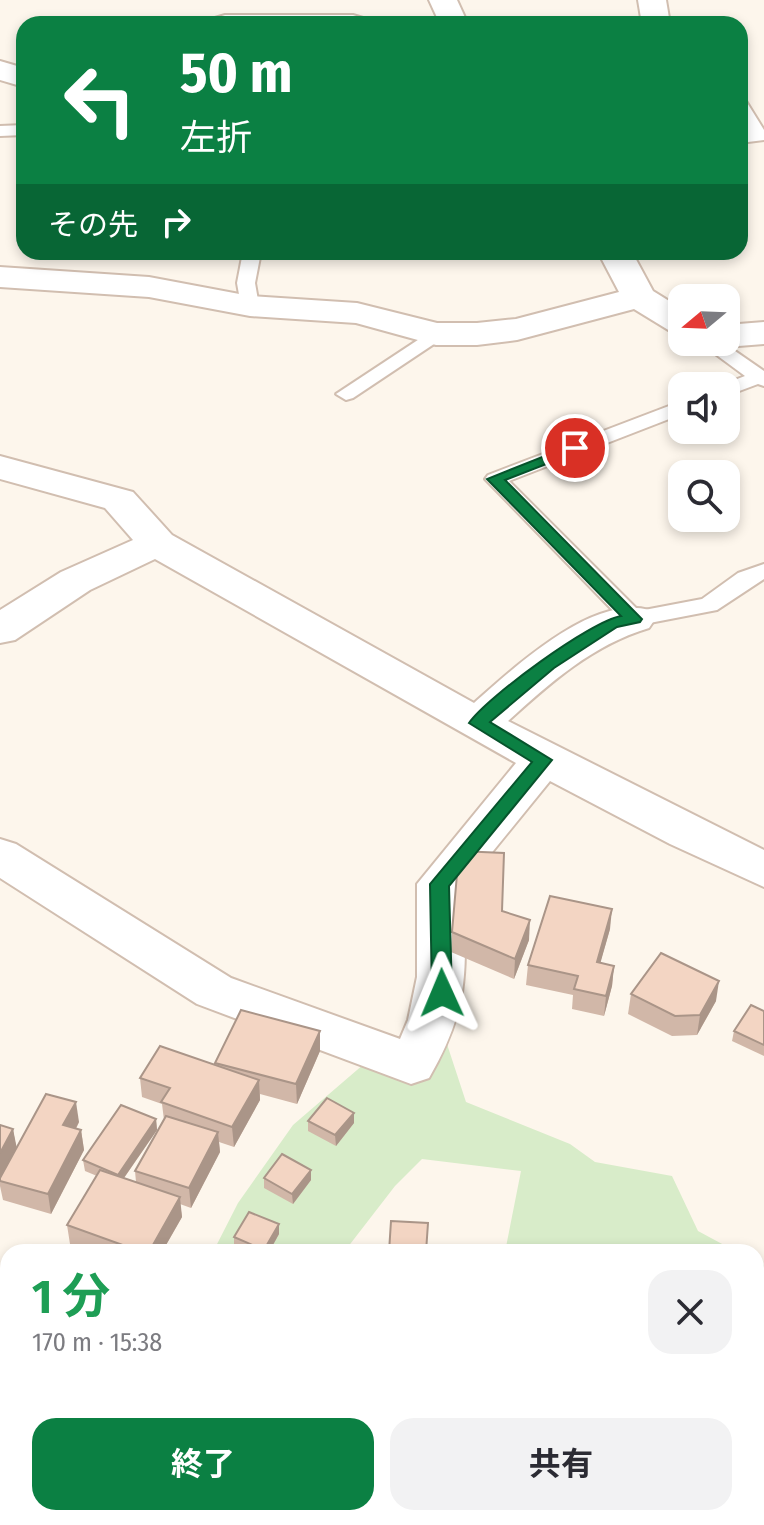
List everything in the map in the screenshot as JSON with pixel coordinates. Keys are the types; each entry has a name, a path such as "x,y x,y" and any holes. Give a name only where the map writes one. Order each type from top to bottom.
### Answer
{"street":[{"path":"619,260 639,297 668,315"},
{"path":"23,269 149,287 250,306 357,313 436,334 477,334 517,329 639,297"},
{"path":"740,335 764,333"},
{"path":"0,467 119,500 158,544 543,760 672,827 764,870"},
{"path":"0,630 36,602 101,565 158,544"},
{"path":"478,723 548,664 612,623 634,619"},
{"path":"5,867 214,991 411,1064 427,1040 442,993 440,884 543,760"}],"lane":[{"path":"748,116 762,136"},
{"path":"250,260 246,283 250,306"},
{"path":"346,394 436,334"},
{"path":"729,356 762,379"},
{"path":"740,386 762,379"},
{"path":"668,412 495,479 634,619 709,605 746,578 763,571 764,547"}],"green space":[{"path":"444,1035 466,1102 570,1144 595,1162 672,1176 698,1231 722,1244 507,1244 521,1171 422,1159 395,1186 350,1244 217,1244 238,1203 293,1125 364,1064"}],"building":[{"path":"459,851 504,853 502,911 530,920 515,959 452,932"},
{"path":"550,896 612,909 597,962 614,966 606,996 574,989 578,976 528,965"},
{"path":"661,953 719,981 700,1015 675,1016 631,994"},
{"path":"751,1005 764,1011 764,1045 734,1031"},
{"path":"241,1010 320,1031 296,1084 215,1063"},
{"path":"160,1046 259,1080 232,1127 161,1102 170,1088 140,1078"},
{"path":"46,1094 76,1102 63,1125 81,1130 48,1194 0,1181"},
{"path":"327,1098 354,1113 335,1135 308,1121"},
{"path":"121,1105 156,1119 118,1175 83,1160"},
{"path":"166,1116 218,1132 189,1188 135,1171"},
{"path":"0,1125 13,1129 0,1153"},
{"path":"282,1154 311,1170 292,1194 264,1178"},
{"path":"100,1170 180,1197 154,1244 120,1244 67,1225"},
{"path":"249,1212 279,1224 267,1244 250,1244 234,1237"},
{"path":"391,1221 428,1223 427,1244 390,1244"}],"route":[{"path":"442,993 440,884 543,760 478,723 548,664 612,623 634,619 495,479 575,448"}]}
